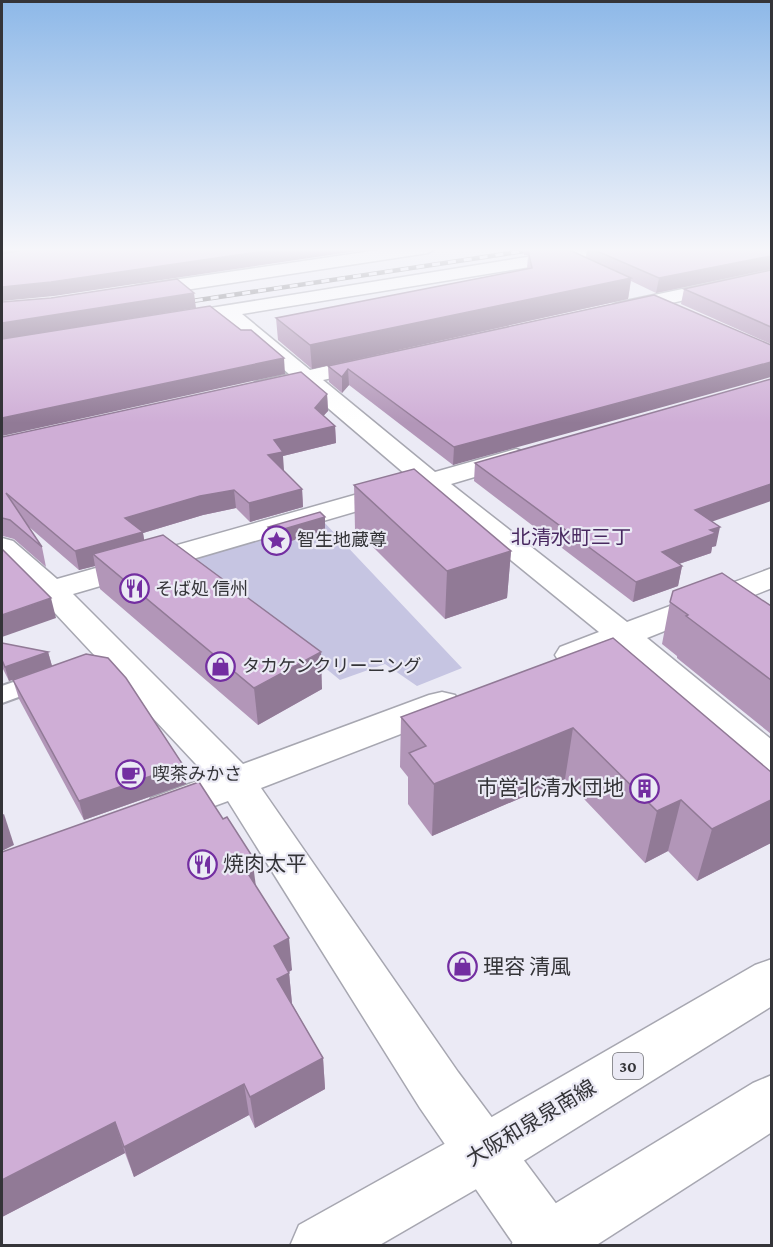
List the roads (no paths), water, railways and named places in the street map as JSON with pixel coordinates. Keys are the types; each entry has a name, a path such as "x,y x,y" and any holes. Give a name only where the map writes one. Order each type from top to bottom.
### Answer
{"street":[{"path":"191,316 249,306"},
{"path":"596,314 631,306"},
{"path":"665,306 686,316"},
{"path":"225,310 430,481 623,635 771,761"},
{"path":"238,392 388,359"},
{"path":"51,590 544,449"},
{"path":"5,555 51,590 91,662 237,783 439,1090 546,1244 771,1101"},
{"path":"546,665 771,577"},
{"path":"136,819 469,694"},
{"name":"大阪和泉泉南線","path":"320,1245 484,1153 771,980"}],"lane":[{"path":"2,694 91,662"}],"place":[{"name":"智生地蔵尊","path":"276,540"},
{"name":"そば処 信州","path":"134,589"},
{"name":"タカケンクリーニング","path":"221,666"},
{"name":"喫茶みかさ","path":"131,774"},
{"name":"市営北清水団地","path":"645,788"},
{"name":"焼肉太平","path":"202,864"},
{"name":"理容 清風","path":"462,967"}],"district":[{"name":"北清水町三丁","path":"571,537"}]}
